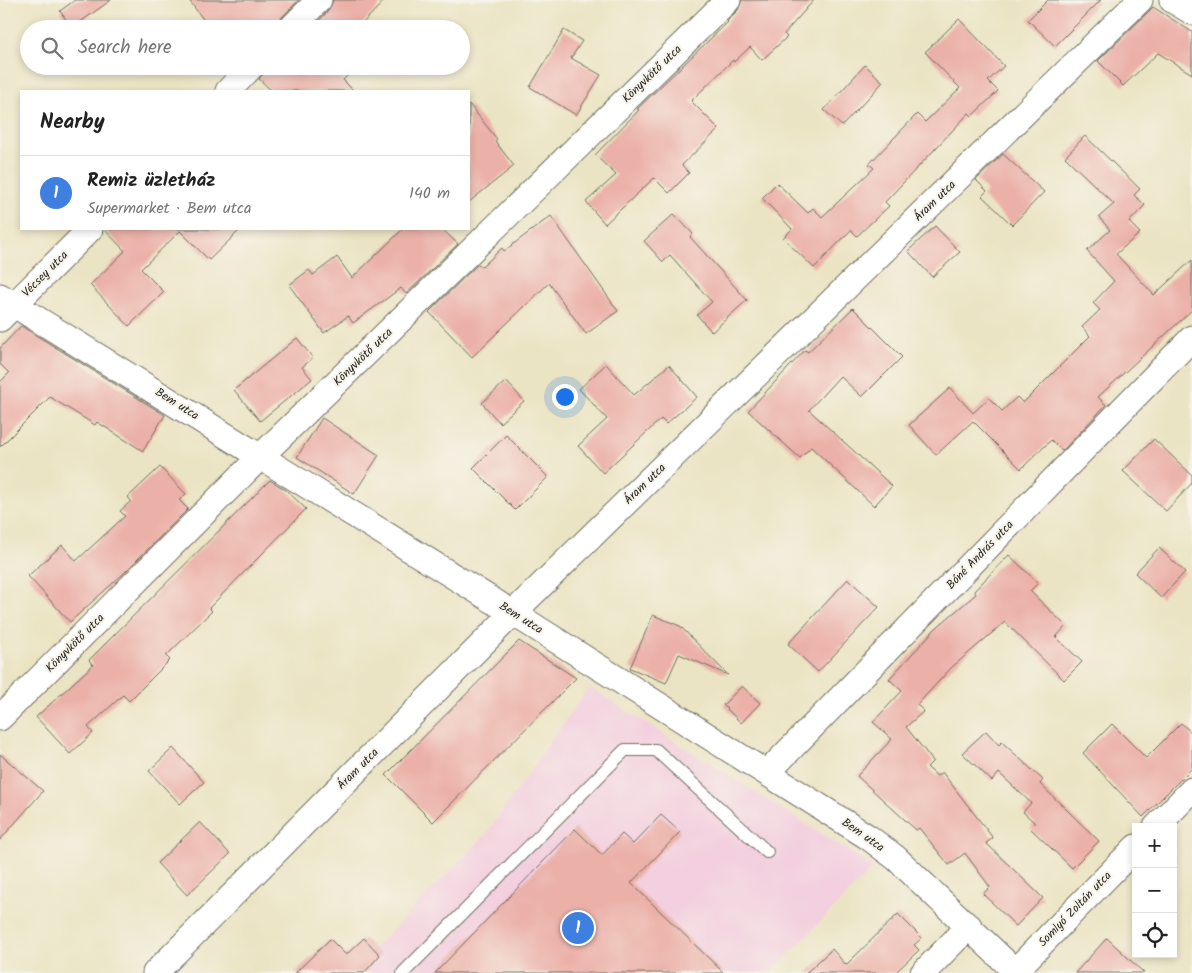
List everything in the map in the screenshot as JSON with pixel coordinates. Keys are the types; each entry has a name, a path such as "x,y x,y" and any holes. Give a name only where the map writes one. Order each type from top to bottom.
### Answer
{"street":[{"path":"299,20 318,0"},
{"name":"Könyvkötő utca","path":"0,718 262,456 728,0"},
{"name":"Áram utca","path":"155,973 513,613 1140,0"},
{"path":"1172,0 1192,12"},
{"path":"229,90 243,75"},
{"name":"Vécsey utca","path":"5,306 89,230"},
{"name":"Bem utca","path":"5,306 262,456 768,772 868,837 896,858 1016,972"},
{"name":"Bóné András utca","path":"768,772 1192,338"},
{"path":"1160,823 1192,790"},
{"name":"Somlyó Zoltán utca","path":"1016,972 1132,851"},
{"path":"923,973 969,926"}],"lane":[{"path":"403,973 625,750 656,750 767,852"}],"shaded area":[{"path":"589,687 874,867 770,973 350,973 487,833"}],"building":[{"path":"75,0 111,0 83,20 66,20 60,11"},
{"path":"189,0 299,0 280,20 203,20"},
{"path":"333,0 385,0 366,20 320,20 329,10"},
{"path":"742,0 814,0 784,34 787,37 762,60 750,47 734,62 733,60 691,101 719,129 682,165 689,173 669,193 654,178 605,224 586,202 616,175 595,155 639,110 637,109 728,22 738,10"},
{"path":"1048,0 1101,0 1055,46 1028,20"},
{"path":"1153,7 1192,32 1192,74 1158,53 1123,86 1098,61"},
{"path":"959,19 1004,66 988,81 998,91 972,116 969,113 885,202 889,206 857,236 851,230 814,268 783,238 792,229 762,198 777,183 808,213 813,208 822,217 874,168 869,164 917,114 925,122 960,88 925,52"},
{"path":"564,30 582,41 571,58 601,75 576,115 530,87"},
{"path":"865,65 883,82 842,126 824,110"},
{"path":"262,75 348,75 343,80 353,90 271,90 259,79"},
{"path":"470,105 497,139 495,141 514,166 470,201"},
{"path":"1085,136 1140,189 1134,195 1145,205 1129,222 1140,233 1116,254 1154,295 1192,260 1192,310 1098,397 1106,405 1062,451 1051,440 1021,469 973,421 936,455 909,425 950,388 973,413 989,398 1002,411 1017,397 1023,403 1090,336 1082,327 1100,310 1093,303 1114,281 1087,251 1110,230 1099,217 1114,204 1065,157"},
{"path":"1003,154 1044,192 1012,225 982,196 987,191 976,180"},
{"path":"674,214 693,234 690,237 747,300 712,332 697,315 712,302 670,255 663,262 644,241"},
{"path":"551,216 618,311 586,334 549,283 472,357 429,312 478,264 482,267 502,248 504,251"},
{"path":"935,226 960,252 932,277 908,251"},
{"path":"105,230 240,230 209,260 180,231 141,269 164,292 129,326 90,285 125,251"},
{"path":"402,230 443,230 458,244 406,294 401,288 353,323 348,316 324,333 289,285 309,270 313,275 337,257 352,278"},
{"path":"853,308 902,357 862,397 840,376 809,410 892,486 874,506 811,447 800,458 748,411 805,350 808,352"},
{"path":"21,326 165,415 143,451 97,422 95,425 50,397 0,447 0,382 9,373 0,364 0,348"},
{"path":"297,338 313,358 302,367 312,379 260,421 234,390"},
{"path":"606,364 634,395 669,365 697,397 666,424 661,419 603,473 578,446 607,419 579,389"},
{"path":"506,381 524,401 500,423 482,403"},
{"path":"322,418 379,455 354,494 297,457"},
{"path":"506,435 548,477 515,510 473,468"},
{"path":"1154,439 1192,475 1192,483 1166,511 1123,471"},
{"path":"160,467 186,494 179,500 188,509 123,574 70,622 28,576 62,545 76,561 125,516 120,511 131,501 128,497"},
{"path":"270,480 286,490 306,509 209,608 212,611 166,656 170,660 129,701 123,695 88,727 93,733 70,754 36,717 93,665 89,660"},
{"path":"1159,548 1185,572 1161,598 1135,573"},
{"path":"1009,555 1038,583 1030,591 1066,626 1056,637 1082,662 1064,680 1005,622 951,668 917,705 924,711 906,727 933,761 927,767 937,776 942,772 993,838 986,843 1043,898 1016,926 983,894 990,887 965,853 949,865 919,828 916,830 857,776 892,739 873,722 902,691 889,679 936,628 976,594 974,591"},
{"path":"848,579 879,607 818,672 788,644"},
{"path":"653,615 680,626 728,675 679,654 666,683 630,668"},
{"path":"519,641 576,678 433,822 386,775"},
{"path":"742,686 760,703 741,723 723,705"},
{"path":"1181,723 1192,733 1192,768 1143,817 1083,753 1112,724 1146,758"},
{"path":"986,731 999,745 1002,742 1043,780 1040,784 1099,841 1072,868 1030,828 1035,823 1023,812 1031,803 999,773 992,781 962,753"},
{"path":"173,748 204,782 180,804 149,771"},
{"path":"0,754 43,791 0,840"},
{"path":"661,815 680,832 631,883 724,973 435,973 575,829 602,855 622,834 633,844"},
{"path":"200,822 230,854 187,895 157,863"},
{"path":"898,914 922,938 914,945 919,950 895,973 806,973 832,949 846,965"},
{"path":"364,938 380,955 364,973 295,973 330,939 346,955"},
{"path":"1107,938 1144,973 1075,973"}],"place":[{"name":"Remiz üzletház","path":"578,928"}]}
